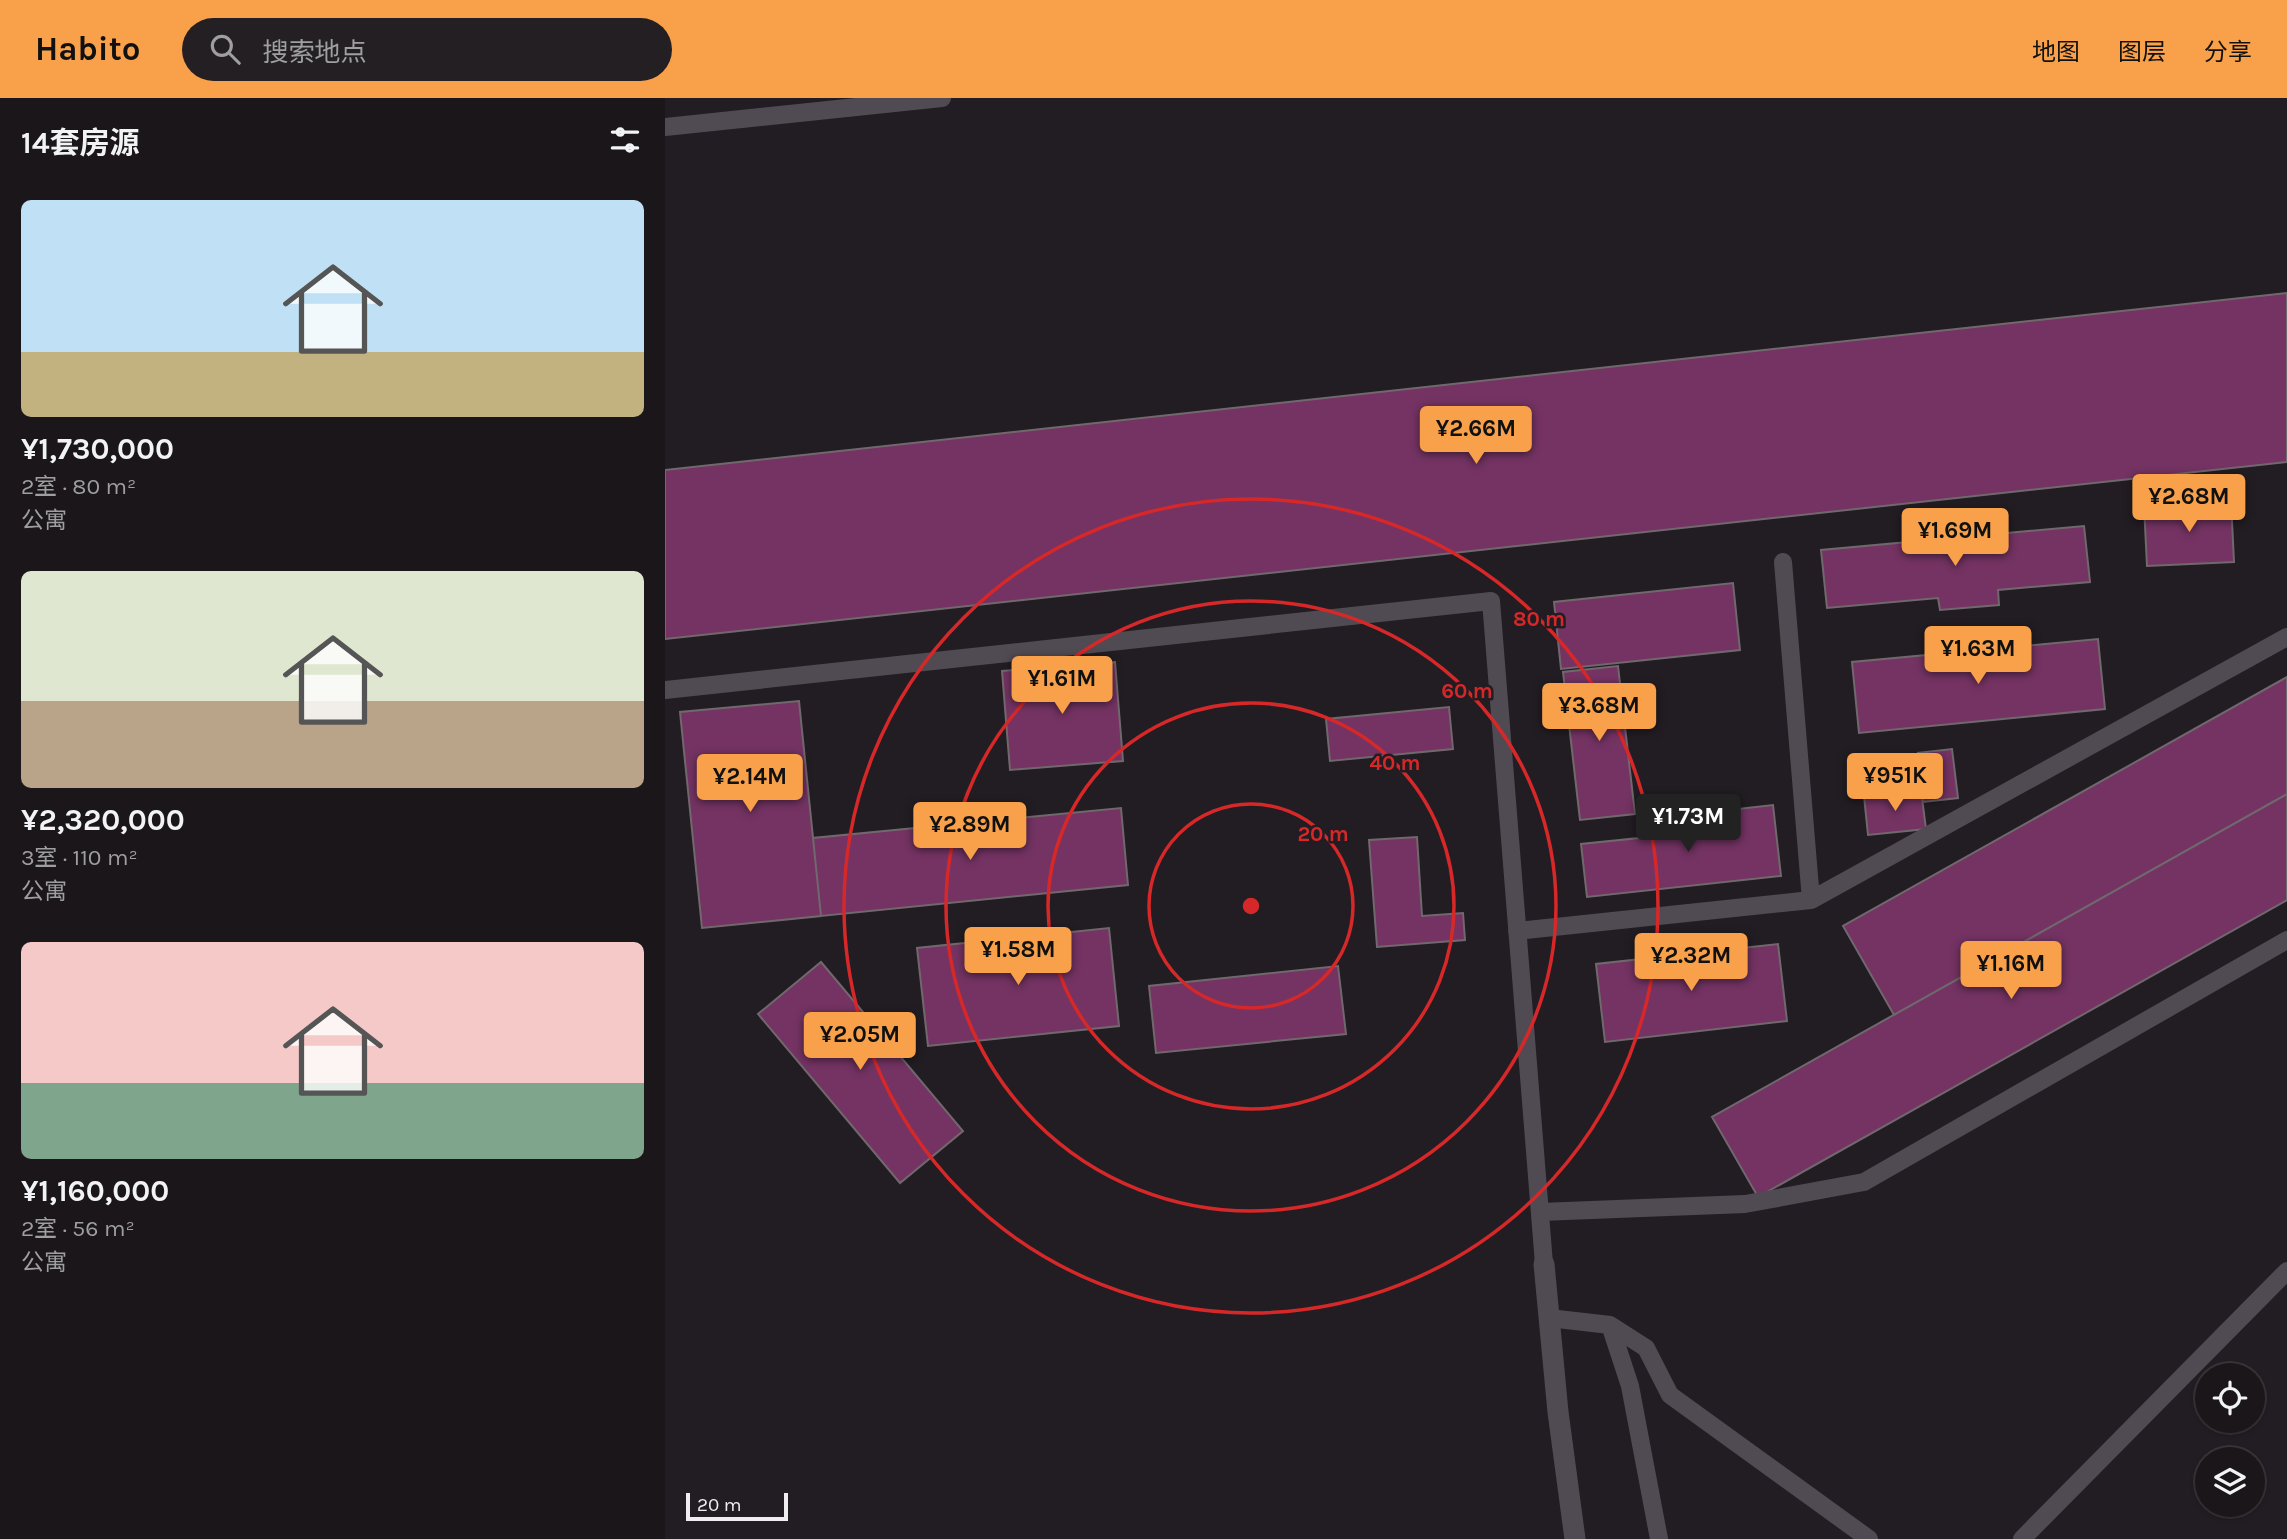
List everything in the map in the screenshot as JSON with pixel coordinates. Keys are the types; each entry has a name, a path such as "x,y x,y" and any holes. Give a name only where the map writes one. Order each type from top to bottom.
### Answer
{"street":[{"path":"1544,1264 1557,1412 1575,1539"}],"lane":[{"path":"665,127 942,98"},
{"path":"1783,562 1811,900"},
{"path":"665,690 1491,601 1544,1264"},
{"path":"1517,931 1811,900 2287,637"},
{"path":"1540,1212 1745,1204 1864,1182 2287,940"},
{"path":"2022,1539 2287,1271"},
{"path":"1549,1318 1609,1325 1646,1348 1670,1395 1869,1539"},
{"path":"1609,1325 1630,1387 1659,1539"}],"building":[{"path":"2287,293 2287,462 665,639 665,470"},
{"path":"2231,501 2234,562 2147,566 2144,505"},
{"path":"2084,526 2090,582 1998,590 1999,605 1940,610 1938,598 1827,608 1821,550"},
{"path":"1733,583 1740,650 1561,669 1554,602"},
{"path":"2098,639 2105,709 1859,733 1852,662"},
{"path":"1115,662 1123,761 1010,770 1002,671"},
{"path":"1618,666 1635,814 1580,820 1563,672"},
{"path":"2287,677 2287,794 1894,1015 1843,926"},
{"path":"799,701 821,916 702,928 680,712"},
{"path":"1449,707 1453,749 1330,761 1326,719"},
{"path":"1952,749 1958,798 1923,802 1918,753"},
{"path":"1921,790 1926,829 1868,835 1864,796"},
{"path":"2287,794 2287,900 1758,1197 1712,1117"},
{"path":"1773,805 1781,876 1587,897 1581,844 1678,834 1676,816"},
{"path":"1121,808 1128,885 821,916 813,838"},
{"path":"1417,837 1422,916 1463,913 1465,940 1377,947 1369,840"},
{"path":"1109,928 1119,1026 928,1046 917,948"},
{"path":"1778,944 1787,1021 1605,1042 1596,964"},
{"path":"821,962 963,1131 900,1183 758,1014"},
{"path":"1338,966 1346,1034 1156,1053 1149,986"}]}
